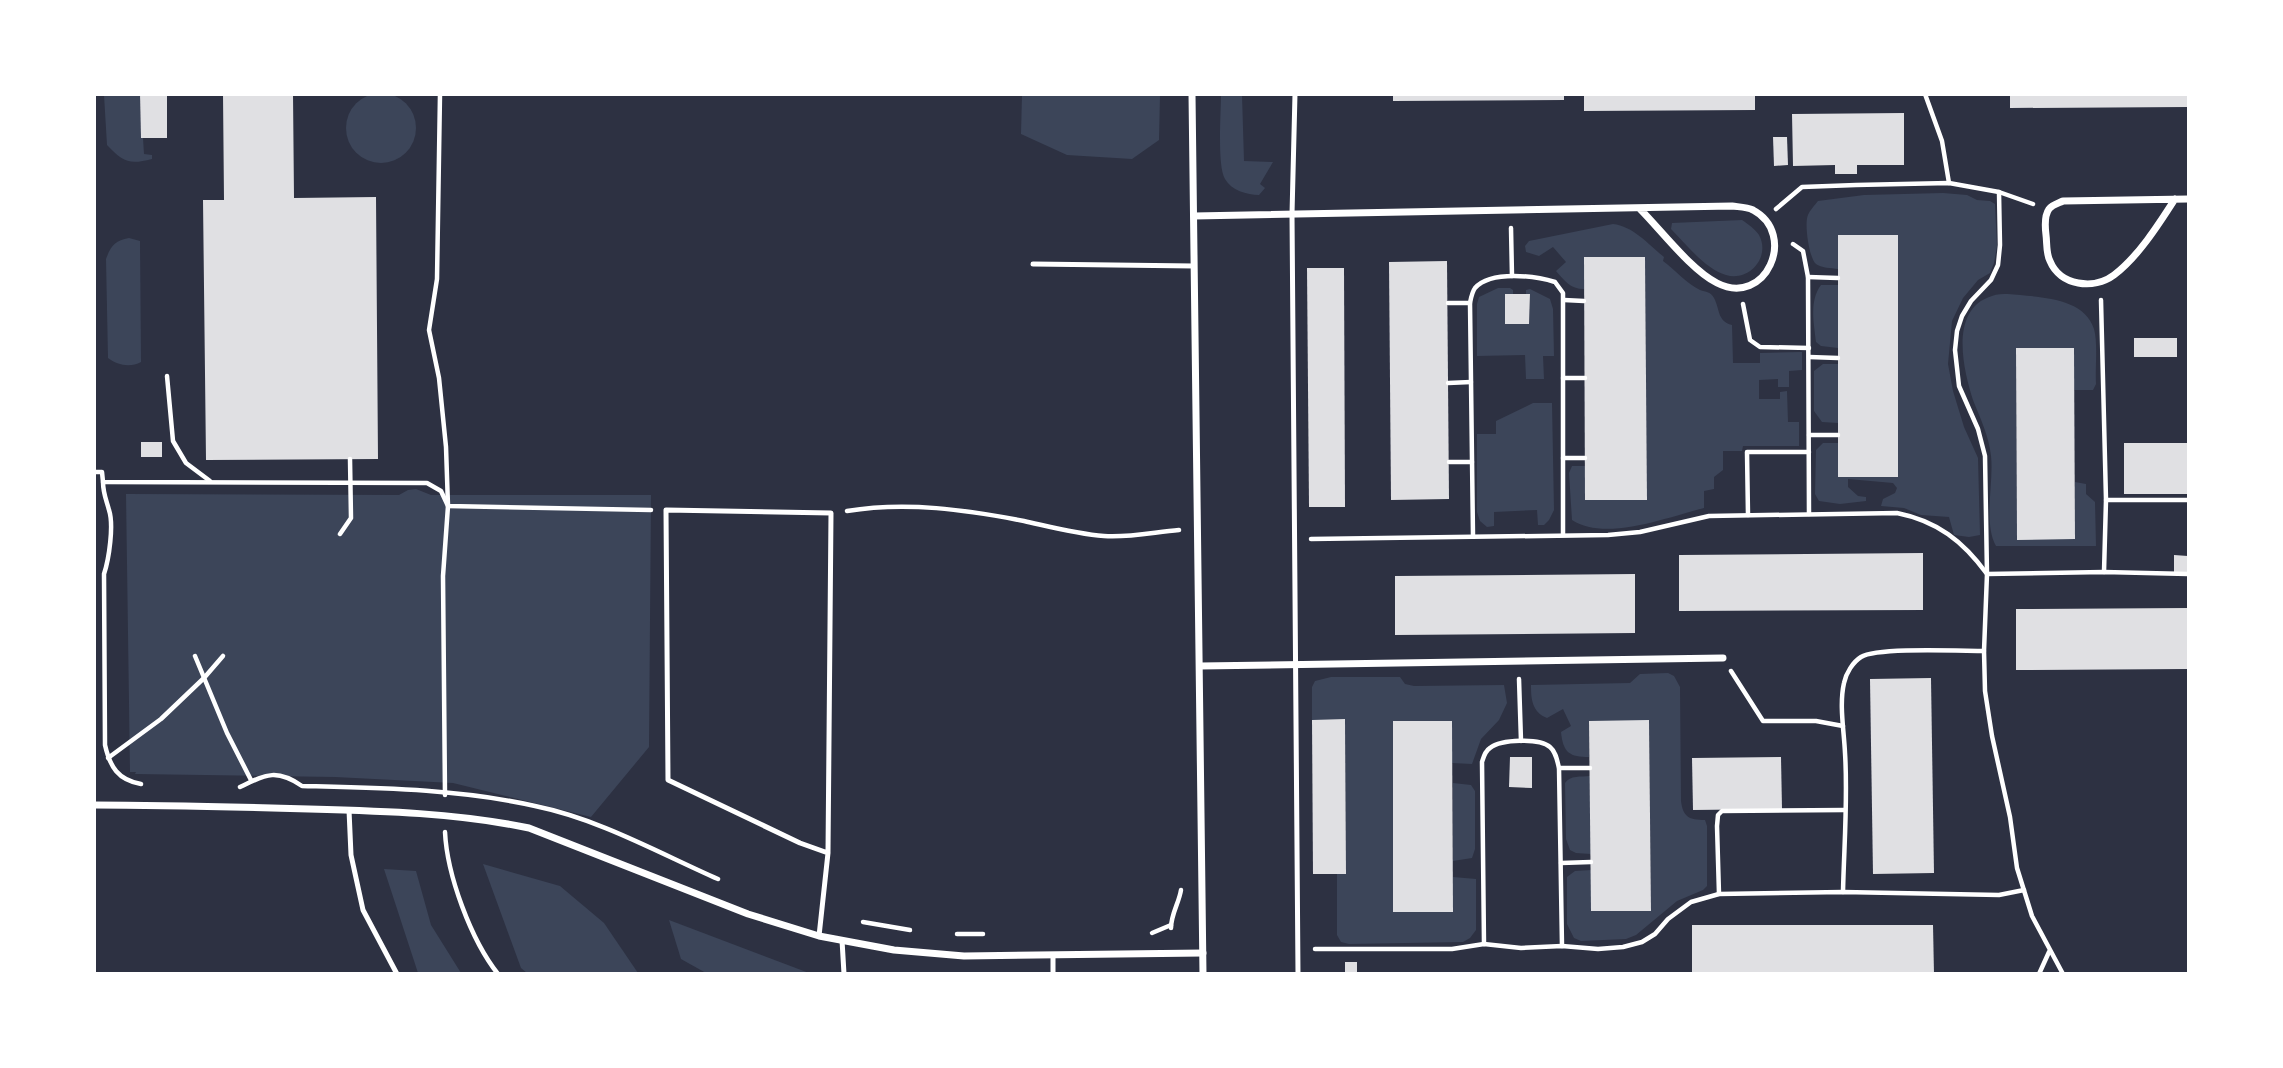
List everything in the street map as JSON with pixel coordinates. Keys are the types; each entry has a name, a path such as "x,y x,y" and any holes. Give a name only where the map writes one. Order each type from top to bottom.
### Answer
{"street":[{"path":"1192,94 1203,974"},
{"path":"2175,199 2160,223 2113,276 2094,284 2075,283 2064,279 2050,261 2045,224 2048,210 2063,201 2175,199 2189,199"},
{"path":"1194,216 1732,206 1751,209 1765,219 1774,234 1774,253 1769,270 1757,282 1741,288 1718,284 1700,272 1640,209"},
{"path":"1200,666 1723,658"},
{"path":"94,805 349,810 499,821 529,828 748,914 819,936 894,950 964,956 1203,953"}],"lane":[{"path":"1295,94 1292,214 1298,974"},
{"path":"1033,264 1194,266"},
{"path":"819,936 828,853 831,513 666,510 667,780 800,843 828,853"},
{"path":"349,810 351,855 363,910 397,974"},
{"path":"842,940 844,974"},
{"path":"1053,956 1053,974"}],"path":[{"path":"440,94 438,279 429,330 439,378 448,506 443,576 446,851 467,921 498,974"},
{"path":"1925,94 1942,141 1948,183"},
{"path":"1765,219 1802,187 1948,183 1999,192 2048,210"},
{"path":"1999,192 2000,245 1996,273 1971,301 1962,316 1955,350 1959,386 1978,429 1985,456 1987,574 1984,651 1985,691 1992,736 2010,817 2017,868 2032,916 2063,974"},
{"path":"1511,210 1512,276"},
{"path":"1774,234 1803,251 1808,277 1809,514"},
{"path":"1473,536 1470,303 1474,289 1483,282 1512,276 1555,282 1563,293 1563,535"},
{"path":"1808,277 1838,278"},
{"path":"2094,284 2101,301 2106,499 2104,572"},
{"path":"1741,288 1750,340 1760,347 1809,348"},
{"path":"1564,300 1584,301"},
{"path":"1448,303 1470,303"},
{"path":"1809,357 1838,358"},
{"path":"167,376 173,441 186,463 211,482"},
{"path":"1563,379 1585,379"},
{"path":"1448,383 1471,382"},
{"path":"1809,435 1838,435"},
{"path":"1748,515 1747,452 1809,452"},
{"path":"1563,458 1585,458"},
{"path":"340,534 351,518 350,459"},
{"path":"1449,462 1472,462"},
{"path":"94,472 102,471 103,495 109,510 109,556 104,574 105,745 112,768 118,776 132,783 152,786"},
{"path":"103,482 426,483 441,491 448,506"},
{"path":"2106,499 2189,499"},
{"path":"448,506 666,510"},
{"path":"831,513 892,507 943,508 986,514 1077,534 1107,537 1179,530"},
{"path":"1295,539 1608,535 1709,516 1897,513 1918,517 1946,533 1965,548 1987,574"},
{"path":"1987,574 2189,574"},
{"path":"1843,892 1844,681 1848,672 1859,658 1865,655 1897,651 1984,651"},
{"path":"195,656 227,733 251,780"},
{"path":"108,758 160,719 204,678 223,656"},
{"path":"1723,658 1763,721 1815,721 1843,726"},
{"path":"1520,662 1518,687 1521,741"},
{"path":"1484,944 1482,762 1485,753 1495,745 1521,741 1549,746 1556,756 1559,768 1562,946"},
{"path":"1559,768 1590,768"},
{"path":"234,788 243,787 260,776 273,775 293,780 302,786 462,793 536,806 592,823 726,883"},
{"path":"1719,894 1717,826 1718,815 1722,811 1844,810"},
{"path":"1561,863 1591,862"},
{"path":"1298,949 1452,949 1484,944 1521,948 1623,947 1642,942 1655,934 1668,919 1691,902 1719,894 1843,892 1999,895 2024,890"},
{"path":"863,922 922,931"},
{"path":"947,933 985,934"},
{"path":"2039,974 2050,951"}],"shaded area":[{"path":"381,93 406,103 416,128 406,153 381,163 356,153 346,128 356,103"},
{"path":"104,95 140,95 144,154 152,155 152,159 127,161 107,145"},
{"path":"1022,95 1160,95 1159,140 1132,159 1067,155 1021,134"},
{"path":"1221,95 1242,95 1244,161 1273,162 1260,184 1265,188 1259,195 1240,191 1225,179 1220,151"},
{"path":"1864,195 1967,195 1995,204 1997,246 1994,263 1990,273 1978,280 1963,298 1952,321 1948,364 1964,427 1978,458 1980,535 1969,537 1954,535 1949,517 1921,515 1904,508 1881,506 1883,499 1895,493 1897,488 1893,483 1848,479 1848,487 1858,496 1866,497 1866,501 1840,504 1819,501 1815,494 1816,450 1823,443 1838,443 1838,477 1898,477 1898,235 1838,235 1838,269 1823,267 1816,264 1811,255 1807,232 1808,215 1818,201"},
{"path":"1742,220 1759,235 1762,243 1762,252 1756,266 1743,275 1718,272 1696,255 1671,229 1672,223"},
{"path":"1613,224 1627,228 1640,237 1664,257 1663,261 1685,280 1713,296 1721,318 1732,325 1733,363 1760,363 1760,353 1802,352 1802,370 1789,371 1789,387 1778,387 1778,379 1759,380 1759,399 1780,399 1780,392 1787,391 1788,422 1799,422 1799,446 1743,446 1742,451 1723,451 1723,470 1714,477 1714,489 1704,491 1704,508 1637,526 1601,529 1572,520 1569,473 1572,466 1585,466 1647,499 1645,258 1584,289 1579,289 1568,284 1556,271 1566,262 1553,247 1539,256 1526,252 1525,246 1529,241"},
{"path":"129,238 140,241 141,362 128,365 108,358 106,259 114,244"},
{"path":"1821,285 1838,285 1838,348 1821,346 1816,342 1814,305"},
{"path":"1498,288 1513,290 1513,294 1505,294 1505,324 1529,324 1530,294 1526,294 1526,290 1530,289 1550,299 1553,309 1554,356 1543,356 1544,379 1526,379 1525,355 1477,356 1479,297"},
{"path":"2008,294 2057,300 2080,310 2089,318 2094,329 2096,349 2096,384 2093,390 2074,390 2074,348 2016,349 2017,539 2075,539 2075,482 2086,484 2086,494 2095,502 2096,546 1996,546 1992,537 1989,514 1992,466 1990,449 1969,387 1963,341 1964,326 1969,313 1978,303 1994,295"},
{"path":"1823,364 1838,364 1838,423 1822,422 1814,411 1814,371"},
{"path":"1533,403 1552,403 1554,510 1544,525 1538,525 1537,510 1494,512 1494,526 1487,527 1480,521 1477,512 1477,434 1496,434 1496,421"},
{"path":"416,489 431,495 651,495 649,747 591,817 453,783 130,772 126,494 399,495"},
{"path":"1668,673 1674,676 1680,687 1682,806 1685,814 1705,820 1707,826 1707,886 1677,901 1636,935 1626,939 1581,941 1574,938 1567,924 1567,877 1575,871 1591,870 1592,911 1651,910 1649,721 1589,721 1589,757 1572,755 1564,745 1561,732 1571,726 1563,709 1547,718 1538,712 1533,704 1531,685 1630,683 1640,674"},
{"path":"1331,677 1400,677 1405,684 1414,686 1504,685 1507,703 1499,720 1481,739 1472,764 1452,763 1452,721 1393,722 1393,912 1453,912 1453,877 1476,879 1476,930 1463,942 1349,944 1341,942 1337,935 1337,874 1346,874 1345,720 1312,720 1312,687 1315,681"},
{"path":"1590,776 1591,854 1576,853 1570,850 1566,839 1565,783 1573,778"},
{"path":"1453,783 1471,785 1475,791 1475,849 1472,858 1453,861"},
{"path":"483,864 560,886 604,923 638,973 527,973 521,968"},
{"path":"384,869 416,871 431,925 461,973 418,973"},
{"path":"669,920 809,973 706,973 681,959"}],"building":[{"path":"140,94 167,94 167,138 141,138"},
{"path":"223,94 293,94 294,198 376,197 378,459 206,460 203,200 224,200"},
{"path":"1393,94 1564,94 1564,100 1393,101"},
{"path":"1584,94 1755,94 1755,110 1584,111"},
{"path":"2010,94 2188,94 2188,107 2010,108"},
{"path":"1904,113 1904,165 1857,165 1857,174 1835,174 1835,165 1793,166 1792,114"},
{"path":"1773,137 1787,137 1788,165 1774,166"},
{"path":"1838,235 1898,235 1898,477 1838,477"},
{"path":"1584,257 1645,257 1647,500 1585,500"},
{"path":"1447,261 1449,499 1391,500 1389,262"},
{"path":"1307,268 1344,268 1345,507 1309,507"},
{"path":"1505,294 1530,294 1529,324 1505,324"},
{"path":"2134,338 2177,338 2177,357 2134,357"},
{"path":"2016,348 2074,348 2075,539 2017,540"},
{"path":"141,442 162,442 162,457 141,457"},
{"path":"2124,443 2188,443 2188,494 2124,494"},
{"path":"1923,553 1923,610 1679,611 1679,555"},
{"path":"2174,555 2188,556 2188,572 2174,572"},
{"path":"1635,574 1635,633 1395,635 1395,576"},
{"path":"2188,608 2188,669 2016,670 2016,609"},
{"path":"1931,678 1934,873 1873,874 1870,679"},
{"path":"1345,719 1346,874 1313,874 1312,720"},
{"path":"1649,720 1651,911 1591,911 1589,721"},
{"path":"1393,721 1452,721 1453,912 1393,912"},
{"path":"1510,757 1532,757 1532,788 1509,787"},
{"path":"1781,757 1782,809 1693,810 1692,758"},
{"path":"1692,925 1933,925 1934,974 1692,974"},
{"path":"1345,962 1357,962 1357,974 1345,974"}]}
